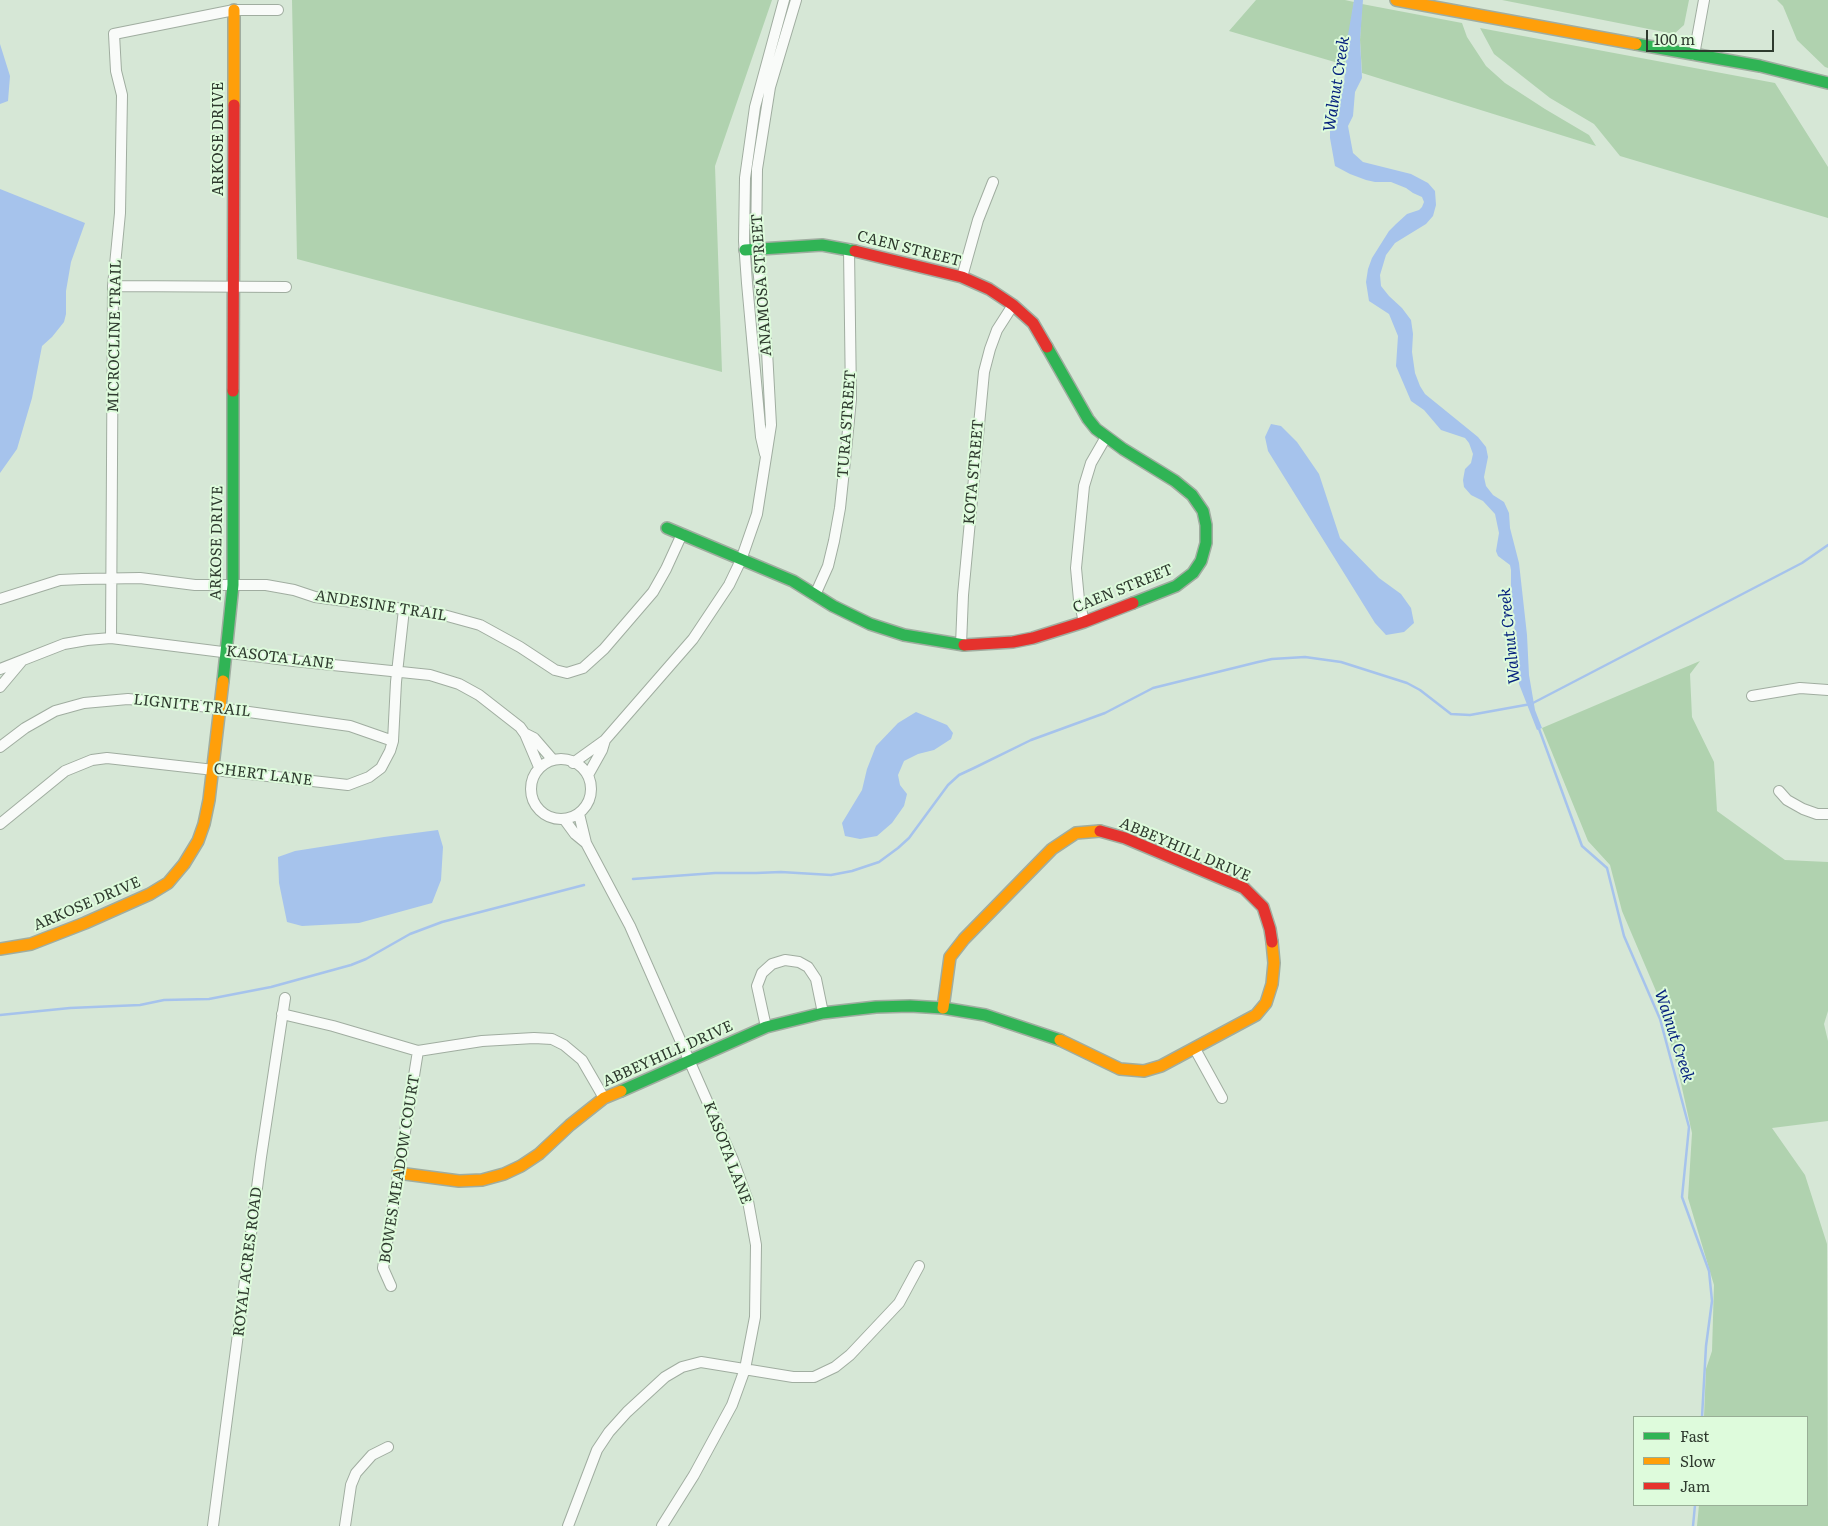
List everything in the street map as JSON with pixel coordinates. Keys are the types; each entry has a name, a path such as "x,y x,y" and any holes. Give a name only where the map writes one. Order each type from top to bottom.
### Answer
{"street":[{"name":"ANAMOSA STREET","path":"573,763 604,740 693,639 721,598 741,560 757,514 765,455 761,436 745,178 754,107 784,0"},
{"name":"ANAMOSA STREET","path":"750,249 757,168 770,87 796,0"},
{"path":"1396,0 1760,66 1828,82"},
{"path":"1694,55 1704,0"},
{"path":"234,10 278,10"},
{"name":"MICROCLINE TRAIL","path":"111,638 113,286 120,213 122,95 116,71 114,34 234,10"},
{"name":"ARKOSE DRIVE","path":"0,949 31,944 85,924 150,894 168,883 184,864 198,841 209,800 233,585 234,10"},
{"path":"962,277 978,220 993,182"},
{"name":"CAEN STREET","path":"667,528 792,581 833,606 870,624 904,634 961,644 981,645 1014,642 1034,638 1084,622 1176,586 1194,573 1201,561 1206,543 1206,525 1203,511 1192,496 1175,481 1096,429 1088,419 1033,323 1013,305 989,289 962,277 849,249 822,245 750,249"},
{"name":"TURA STREET","path":"815,595 828,566 840,508 851,399 849,249"},
{"path":"113,286 286,287"},
{"name":"KOTA STREET","path":"961,644 984,372 997,330 1013,305"},
{"path":"1084,622 1079,600 1076,568 1084,486 1091,463 1106,437"},
{"name":"ANDESINE TRAIL","path":"0,599 60,580 140,578 195,585 266,585 294,590 315,597 440,614 480,625 520,647 555,670 566,673 583,668 590,662 653,592 682,534"},
{"name":"CHERT LANE","path":"0,824 65,770 92,760 107,758 348,785 369,777 381,768 393,741 397,671 404,609"},
{"name":"KASOTA LANE","path":"0,669 64,644 111,638 294,661 430,675 459,684 488,701 520,727 526,734 539,767"},
{"name":"KASOTA LANE","path":"0,687 21,662"},
{"path":"1752,696 1800,688 1828,690"},
{"name":"LIGNITE TRAIL","path":"0,747 24,728 55,711 84,703 128,699 220,708 350,726 393,741"},
{"name":"KASOTA LANE","path":"526,734 534,738 553,760"},
{"name":"ANAMOSA STREET","path":"588,775 602,750 604,740"},
{"path":"553,760 573,763 584,769 588,775 590,792 587,803 579,814 573,818 548,817 541,813 536,806 531,789 532,781 539,767 553,760"},
{"path":"1780,792 1787,800 1803,809 1817,814 1828,814"},
{"name":"KASOTA LANE","path":"579,814 586,843 630,926 733,1160 748,1202 756,1245 756,1317 745,1369 732,1405 694,1475 662,1526"},
{"name":"KASOTA LANE","path":"564,819 575,834 586,843"},
{"name":"ABBEYHILL DRIVE","path":"398,1173 459,1181 482,1180 504,1174 539,1154 604,1098 766,1027 823,1013 876,1007 942,1008 985,1015 1061,1040 1120,1069 1144,1071 1161,1066 1256,1015 1266,1003 1272,984 1274,963 1270,929 1264,907 1244,888 1125,838 1097,830 1076,833 1052,849 964,939 950,957 942,1008"},
{"path":"766,1027 757,986 762,973 772,964 785,960 799,962 808,967 816,979 823,1013"},
{"name":"ROYAL ACRES ROAD","path":"213,1526 261,1157 285,998"},
{"path":"282,1014 333,1026 418,1051 482,1042 534,1038 552,1040 564,1044 582,1060 604,1098"},
{"path":"1195,1049 1222,1098"},
{"name":"BOWES MEADOW COURT","path":"391,1286 383,1268 418,1051"},
{"path":"568,1526 596,1450 609,1432 665,1377 682,1367 701,1362 793,1377 814,1377 835,1368 850,1355 899,1303 918,1266"},
{"path":"345,1526 356,1473 372,1455 388,1447"}],"green space":[{"path":"292,0 772,0 715,166 722,372 297,259"},
{"path":"1256,0 1345,0 1354,2 1345,65 1229,31"},
{"path":"1502,0 1689,0 1684,25 1674,34"},
{"path":"1777,0 1828,0 1828,68 1797,40 1783,6"},
{"path":"1362,4 1462,23 1467,37 1486,66 1505,83 1589,135 1596,146 1362,73 1360,40"},
{"path":"1480,28 1775,83 1828,167 1828,218 1620,156 1594,124 1550,98 1494,54"},
{"path":"1700,661 1690,674 1692,717 1714,762 1717,811 1785,860 1828,862 1828,1011 1824,1024 1828,1041 1828,1121 1772,1128 1805,1175 1827,1244 1828,1526 1697,1526 1699,1506 1808,1506 1808,1416 1704,1416 1706,1369 1712,1351 1714,1285 1688,1198 1692,1133 1678,1070 1656,991 1622,911 1610,865 1588,841 1542,728"}],"water":[{"path":"1354,0 1363,0 1360,40 1362,78 1355,92 1353,116 1348,126 1353,153 1363,162 1411,174 1428,183 1435,191 1436,205 1433,216 1426,224 1395,243 1386,255 1380,275 1381,286 1411,320 1415,373 1425,394 1478,437 1486,447 1488,457 1484,477 1486,486 1493,495 1504,502 1509,513 1510,528 1519,563 1527,635 1529,675 1535,710 1542,728 1537,730 1519,684 1511,570 1510,565 1498,556 1496,551 1499,533 1495,514 1483,501 1471,495 1464,487 1465,469 1471,463 1473,454 1469,443 1465,438 1441,430 1424,410 1411,401 1396,366 1398,336 1389,314 1369,301 1366,282 1372,258 1389,231 1407,214 1419,210 1424,202 1422,197 1406,188 1391,182 1366,180 1335,166 1330,138 1330,116 1344,83 1348,35"},
{"path":"0,44 10,76 8,101 0,104"},
{"path":"0,189 85,223 71,262 66,291 64,322 42,346 32,398 17,449 0,473"},
{"path":"1271,424 1281,426 1297,442 1319,474 1340,538 1379,578 1401,594 1411,608 1414,623 1404,632 1386,635 1375,623 1268,451 1265,437"},
{"path":"916,712 947,725 953,733 951,739 934,750 918,754 904,761 898,775 900,785 907,794 904,806 892,823 877,836 860,839 845,836 842,823 862,790 867,769 876,746 898,723"},
{"path":"438,830 443,847 441,880 432,903 359,923 302,926 287,922 279,883 278,857 295,851"}],"waterway":[{"path":"633,879 715,873 781,872 831,875 852,871 879,862 909,838 948,785 959,775 1031,740 1105,713 1153,688 1272,659 1305,657 1341,662 1407,683 1420,690 1451,714 1470,715 1531,704 1802,563 1828,545"},
{"name":"Walnut Creek","path":"1538,726 1582,846 1607,868 1624,936 1660,1019 1689,1127 1682,1197 1709,1271 1712,1301 1706,1346 1702,1416"},
{"path":"0,1015 70,1008 140,1005 164,1000 209,999 271,987 351,965 366,959 410,934 442,922 584,885"},
{"name":"Walnut Creek","path":"1693,1526 1695,1506"}],"traffic: fast":[{"path":"1636,44 1760,66 1828,83"},
{"path":"745,250 822,245 855,251"},
{"path":"1047,347 1088,419 1096,429 1123,449 1175,481 1192,495 1203,511 1206,525 1206,543 1201,561 1193,573 1176,586 1133,603"},
{"path":"223,681 233,585 233,391"},
{"path":"667,528 793,581 833,606 870,624 904,635 964,645"},
{"path":"621,1091 766,1027 823,1013 876,1007 910,1006 943,1008 985,1015 1060,1040"}],"traffic: slow":[{"path":"1396,0 1636,44"},
{"path":"234,10 234,105"},
{"path":"0,949 31,944 85,923 150,894 168,883 184,864 198,841 204,824 209,800 223,681"},
{"path":"943,1008 950,957 964,939 1052,849 1076,833 1100,831"},
{"path":"1060,1040 1120,1069 1144,1071 1161,1066 1256,1015 1266,1003 1272,984 1274,963 1272,942"},
{"path":"398,1173 459,1181 482,1180 504,1174 539,1154 570,1125 604,1098 621,1091"}],"traffic: jam":[{"path":"233,391 234,105"},
{"path":"855,251 962,277 989,289 1013,305 1033,323 1047,347"},
{"path":"964,645 1013,642 1033,638 1084,622 1133,603"},
{"path":"1100,831 1125,838 1244,888 1263,907 1272,942"}]}
